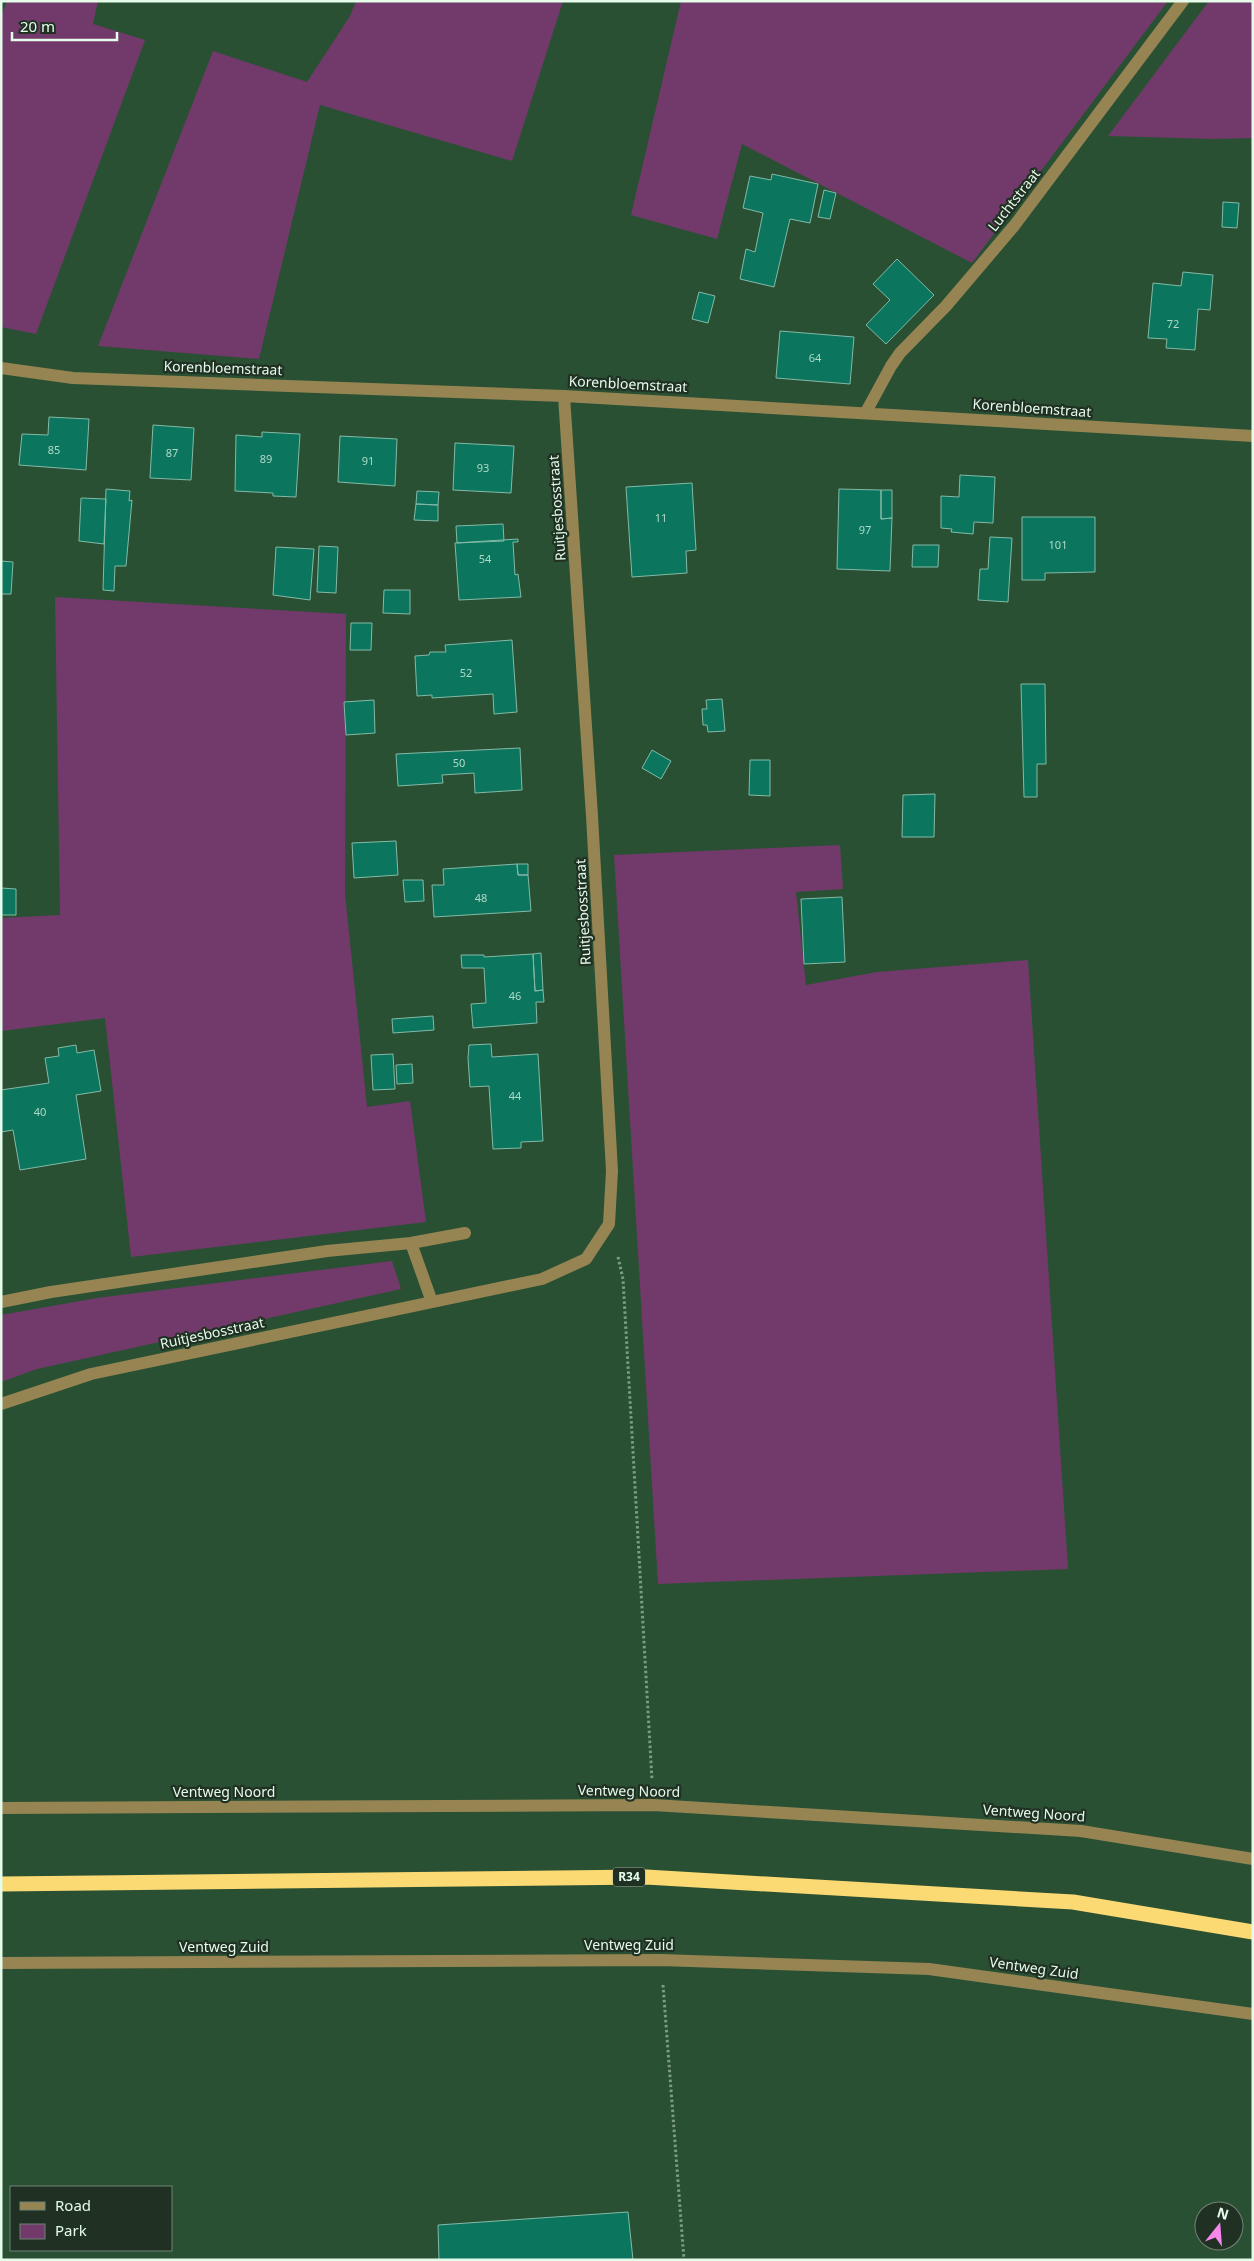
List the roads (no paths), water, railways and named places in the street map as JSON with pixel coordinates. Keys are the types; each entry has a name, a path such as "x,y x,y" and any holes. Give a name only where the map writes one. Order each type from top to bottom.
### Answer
{"highway":[{"name":"R34","path":"1,1884 646,1877 1073,1902 1253,1932"}],"street":[{"name":"Luchtstraat","path":"866,412 900,353 946,306 1014,226 1182,1"},
{"name":"Korenbloemstraat","path":"1,368 73,378 564,396 866,412 1253,436"},
{"name":"Ruitjesbosstraat","path":"1,1404 91,1374 542,1279 586,1259 609,1224 612,1171 592,816 564,396"},
{"path":"1,1302 52,1292 328,1251 411,1243 465,1233"},
{"path":"411,1243 432,1302"},
{"name":"Ventweg Noord","path":"1,1808 653,1805 1081,1830 1253,1860"},
{"name":"Ventweg Zuid","path":"1,1963 661,1960 929,1969 1253,2014"}]}
